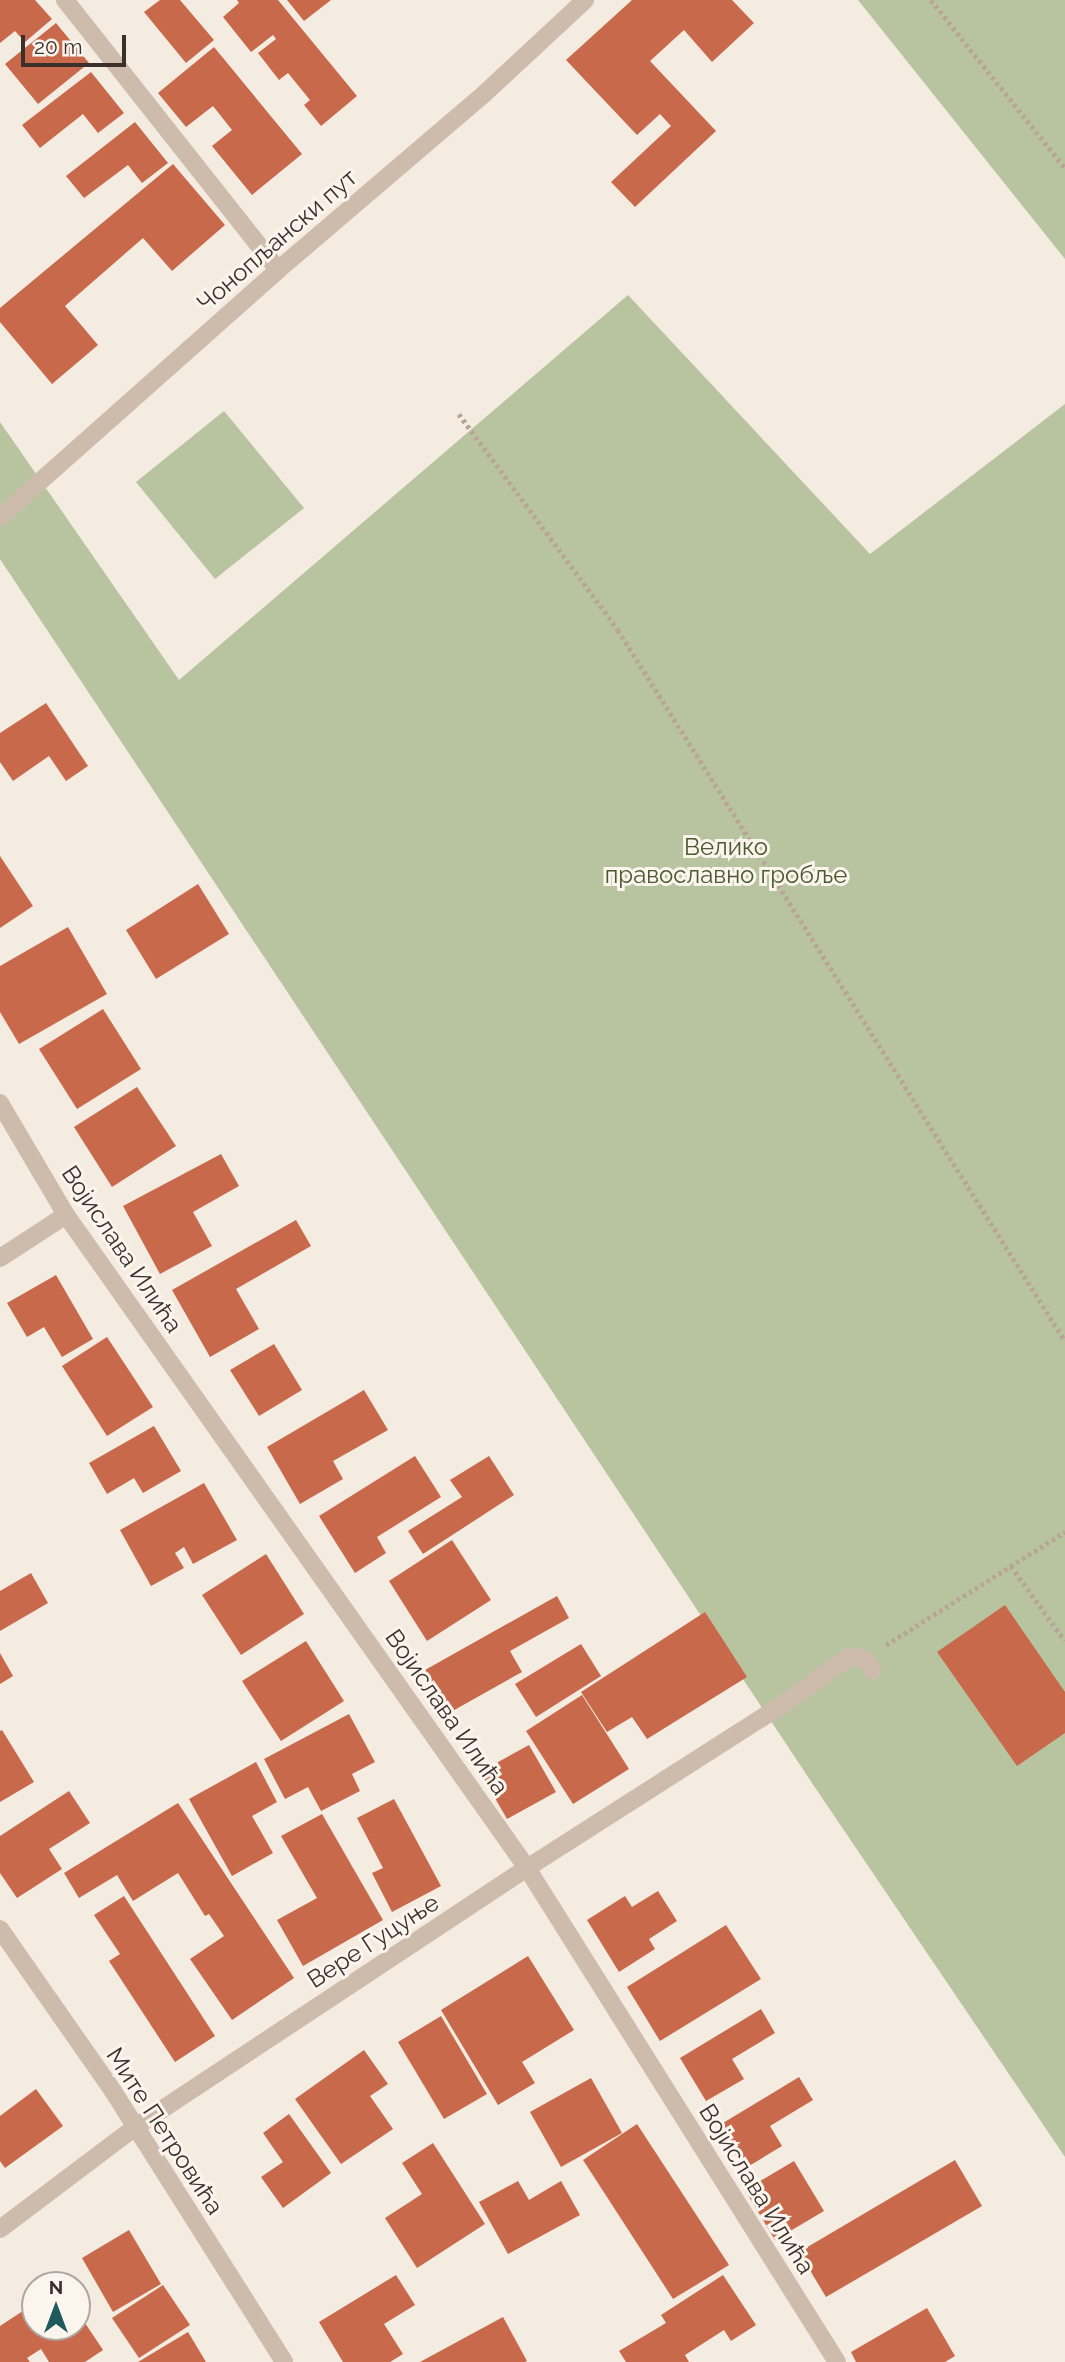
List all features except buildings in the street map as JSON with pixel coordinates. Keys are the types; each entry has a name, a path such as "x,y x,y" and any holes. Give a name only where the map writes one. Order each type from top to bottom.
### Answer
{"street":[{"path":"65,0 278,270"},
{"name":"Чонопљански пут","path":"0,517 278,270 484,94 585,0"},
{"name":"Војислава Илића","path":"0,1103 65,1215 527,1868 837,2362"},
{"path":"0,1258 65,1215"},
{"name":"Вере Гуцуње","path":"0,2229 134,2128 527,1868 782,1705 849,1657 869,1665"},
{"name":"Мите Петровића","path":"0,1929 113,2091 284,2362"}],"path":[{"path":"931,0 1065,169"},
{"path":"459,414 618,631 1065,1341"},
{"path":"869,1665 1011,1566 1065,1532"},
{"path":"1011,1566 1065,1641"}],"green space":[{"path":"858,0 1065,0 1065,259"},
{"name":"Велико православно гробље","path":"628,295 870,554 1065,404 1065,2157 814,1786 0,559 0,422 179,680"},
{"path":"224,411 304,508 215,579 136,482"}]}
